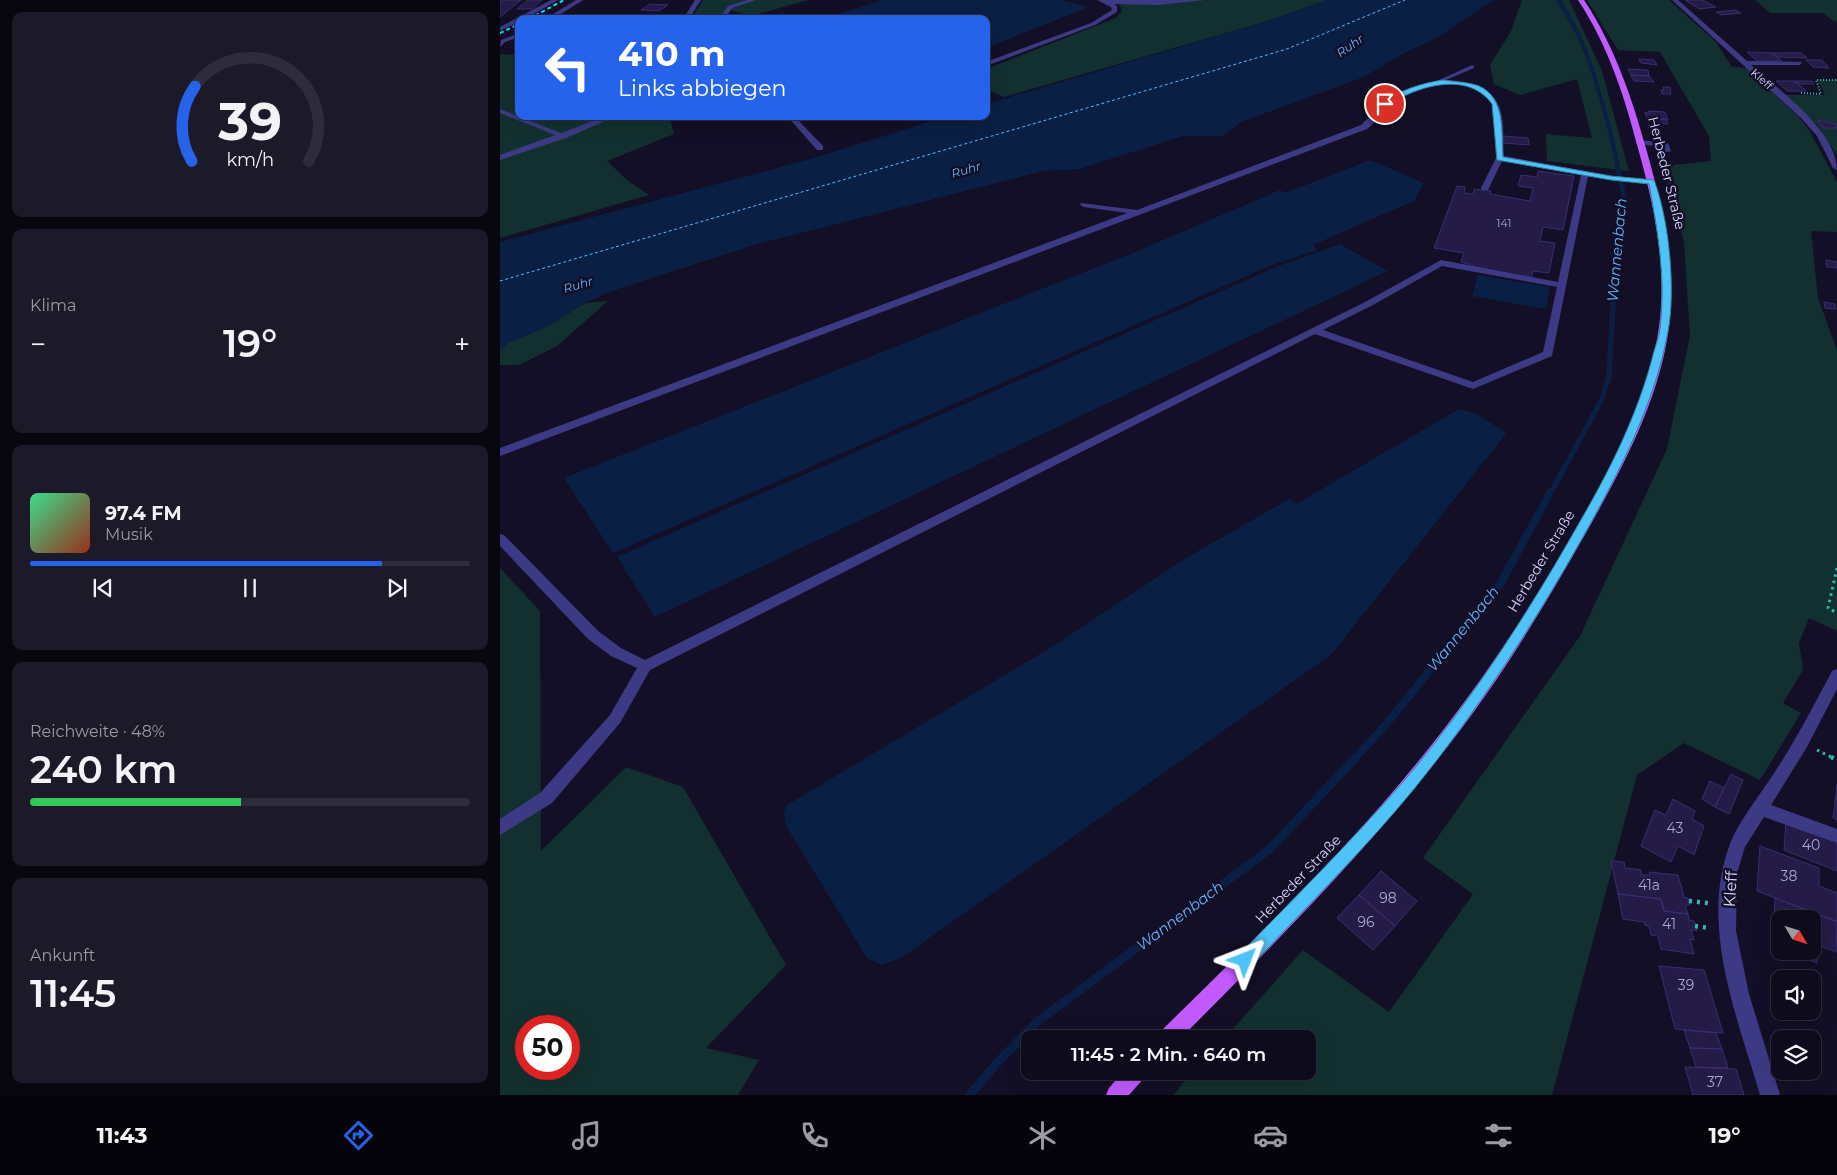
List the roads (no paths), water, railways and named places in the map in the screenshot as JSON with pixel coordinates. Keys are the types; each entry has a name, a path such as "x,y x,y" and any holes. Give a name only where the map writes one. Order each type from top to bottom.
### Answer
{"main road":[{"name":"Herbeder Straße","path":"1176,1030 1368,832 1409,784 1474,700 1543,597 1581,532 1606,485 1649,388 1664,330 1667,271 1664,238 1652,182 1633,113 1606,41 1581,0"},
{"path":"1116,1095 1129,1080"}],"street":[{"path":"527,15 555,0"},
{"path":"555,15 580,0"},
{"path":"689,15 698,0"},
{"path":"725,15 732,0"},
{"path":"730,7 753,0"},
{"path":"1100,0 1108,2 1172,3 1202,0"},
{"name":"Kleff","path":"1675,0 1778,92 1813,126 1837,168"},
{"path":"990,62 1105,18 1115,11 1114,6 1108,2"},
{"path":"500,29 515,22"},
{"path":"501,41 515,36"},
{"path":"1745,63 1800,63"},
{"path":"500,452 1364,127 1373,122 1385,104 1396,97 1472,67"},
{"path":"1429,84 1443,82 1476,87 1490,96 1496,104 1500,158 1485,188"},
{"path":"500,111 515,117"},
{"path":"523,120 563,136"},
{"path":"500,158 603,120"},
{"path":"794,120 820,148"},
{"path":"1641,142 1665,145 1667,151"},
{"path":"1500,158 1611,178 1652,182"},
{"path":"1315,331 1473,386 1548,354 1585,172"},
{"path":"1084,205 1138,212"},
{"path":"500,828 546,798 616,719 645,666 1315,331 1441,263 1562,285"},
{"path":"500,538 592,635 616,652 645,666"},
{"name":"Kleff","path":"1770,1095 1740,994 1726,931 1729,873 1738,844 1802,743 1837,675"},
{"path":"1760,808 1837,836"}],"water":[{"path":"883,0 1061,0 1089,7 990,46 990,15 836,15"},
{"name":"Ruhr","path":"1327,0 1494,0 1437,38 1406,52 1364,77 1241,122 1222,136 1183,136 1079,169 1043,171 754,245 612,291 585,303 550,325 508,343 500,350 500,242 814,158 934,120 990,120 990,103 1268,21"},
{"path":"1370,160 1424,183 1414,201 1313,245 1317,250 1272,265 613,553 564,478 1135,252 1280,190 1285,193"},
{"path":"1340,244 1388,271 655,617 617,557 1276,267"},
{"path":"1478,275 1550,287 1546,309 1472,296"},
{"path":"1459,409 1475,413 1505,432 1505,435 1331,655 901,958 881,965 867,958 786,826 784,813 787,805 1055,645 1186,558 1289,499 1296,504"}],"waterway":[{"name":"Wannenbach","path":"1558,0 1583,45 1595,77 1609,127"},
{"name":"Wannenbach","path":"1609,126 1624,197 1614,288"},
{"name":"Wannenbach","path":"1550,494 1601,401 1609,377 1614,287"},
{"name":"Wannenbach","path":"1355,758 1383,728 1499,586 1550,493"},
{"name":"Wannenbach","path":"970,1095 996,1064 1037,1022 1270,849 1356,757"}],"railway":[{"path":"536,15 564,0"},
{"path":"500,33 515,26"}]}
